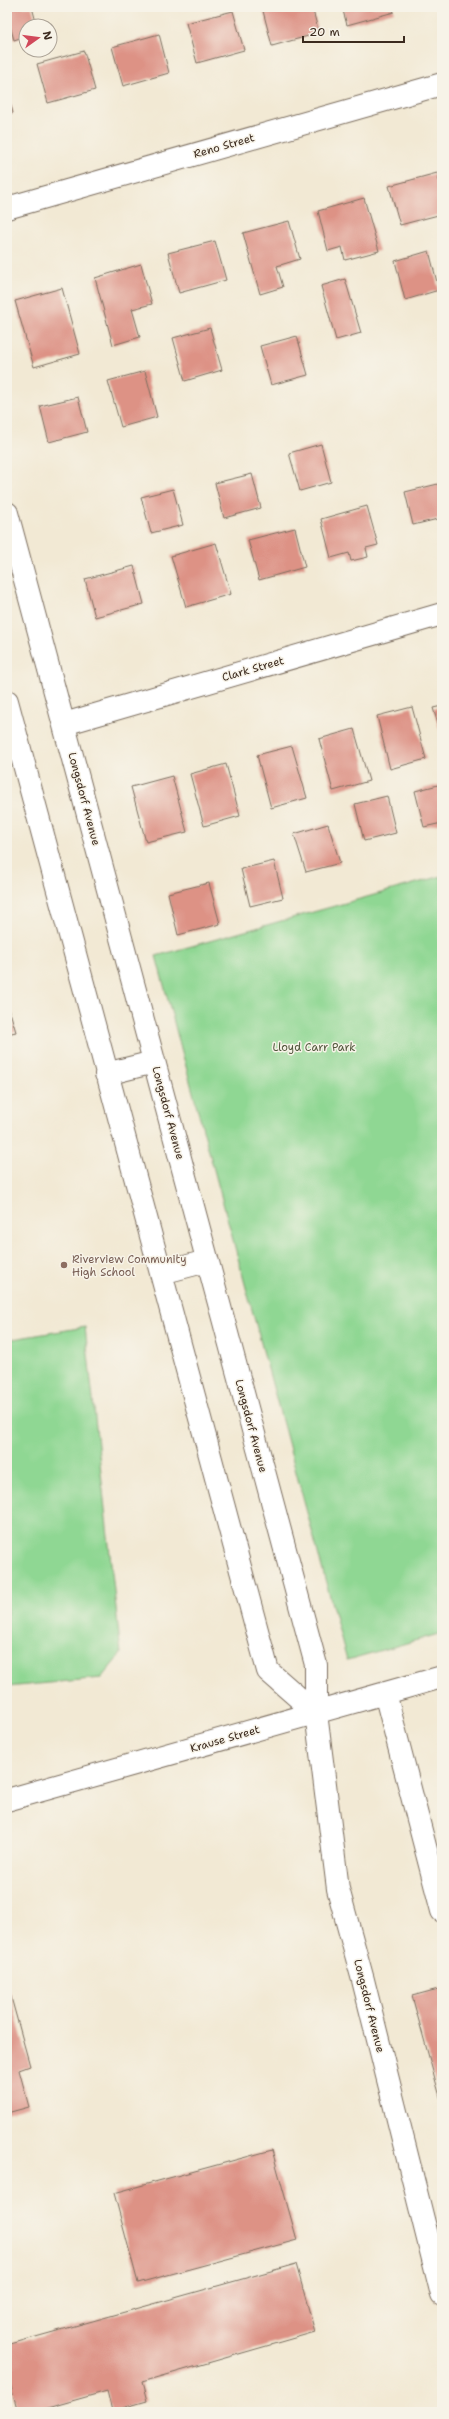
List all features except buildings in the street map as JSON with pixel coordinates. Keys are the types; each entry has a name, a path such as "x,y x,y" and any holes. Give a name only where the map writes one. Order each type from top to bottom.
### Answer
{"street":[{"name":"Reno Street","path":"7,208 442,84"},
{"name":"Longsdorf Avenue","path":"7,513 316,1665 316,1714 338,1889 363,1980 442,2295"},
{"name":"Clark Street","path":"64,724 442,614"},
{"path":"7,701 106,1074 268,1671 316,1714"},
{"path":"106,1074 154,1062"},
{"path":"161,1273 207,1261"},
{"name":"Krause Street","path":"7,1800 316,1714 442,1677"},
{"path":"385,1693 442,1911"}],"green space":[{"name":"Lloyd Carr Park","path":"442,876 442,1633 347,1660 156,956"},
{"path":"85,1327 121,1654 101,1678 7,1687 7,1340"}],"place":[{"name":"Riverview Community High School","path":"64,1265"}]}
